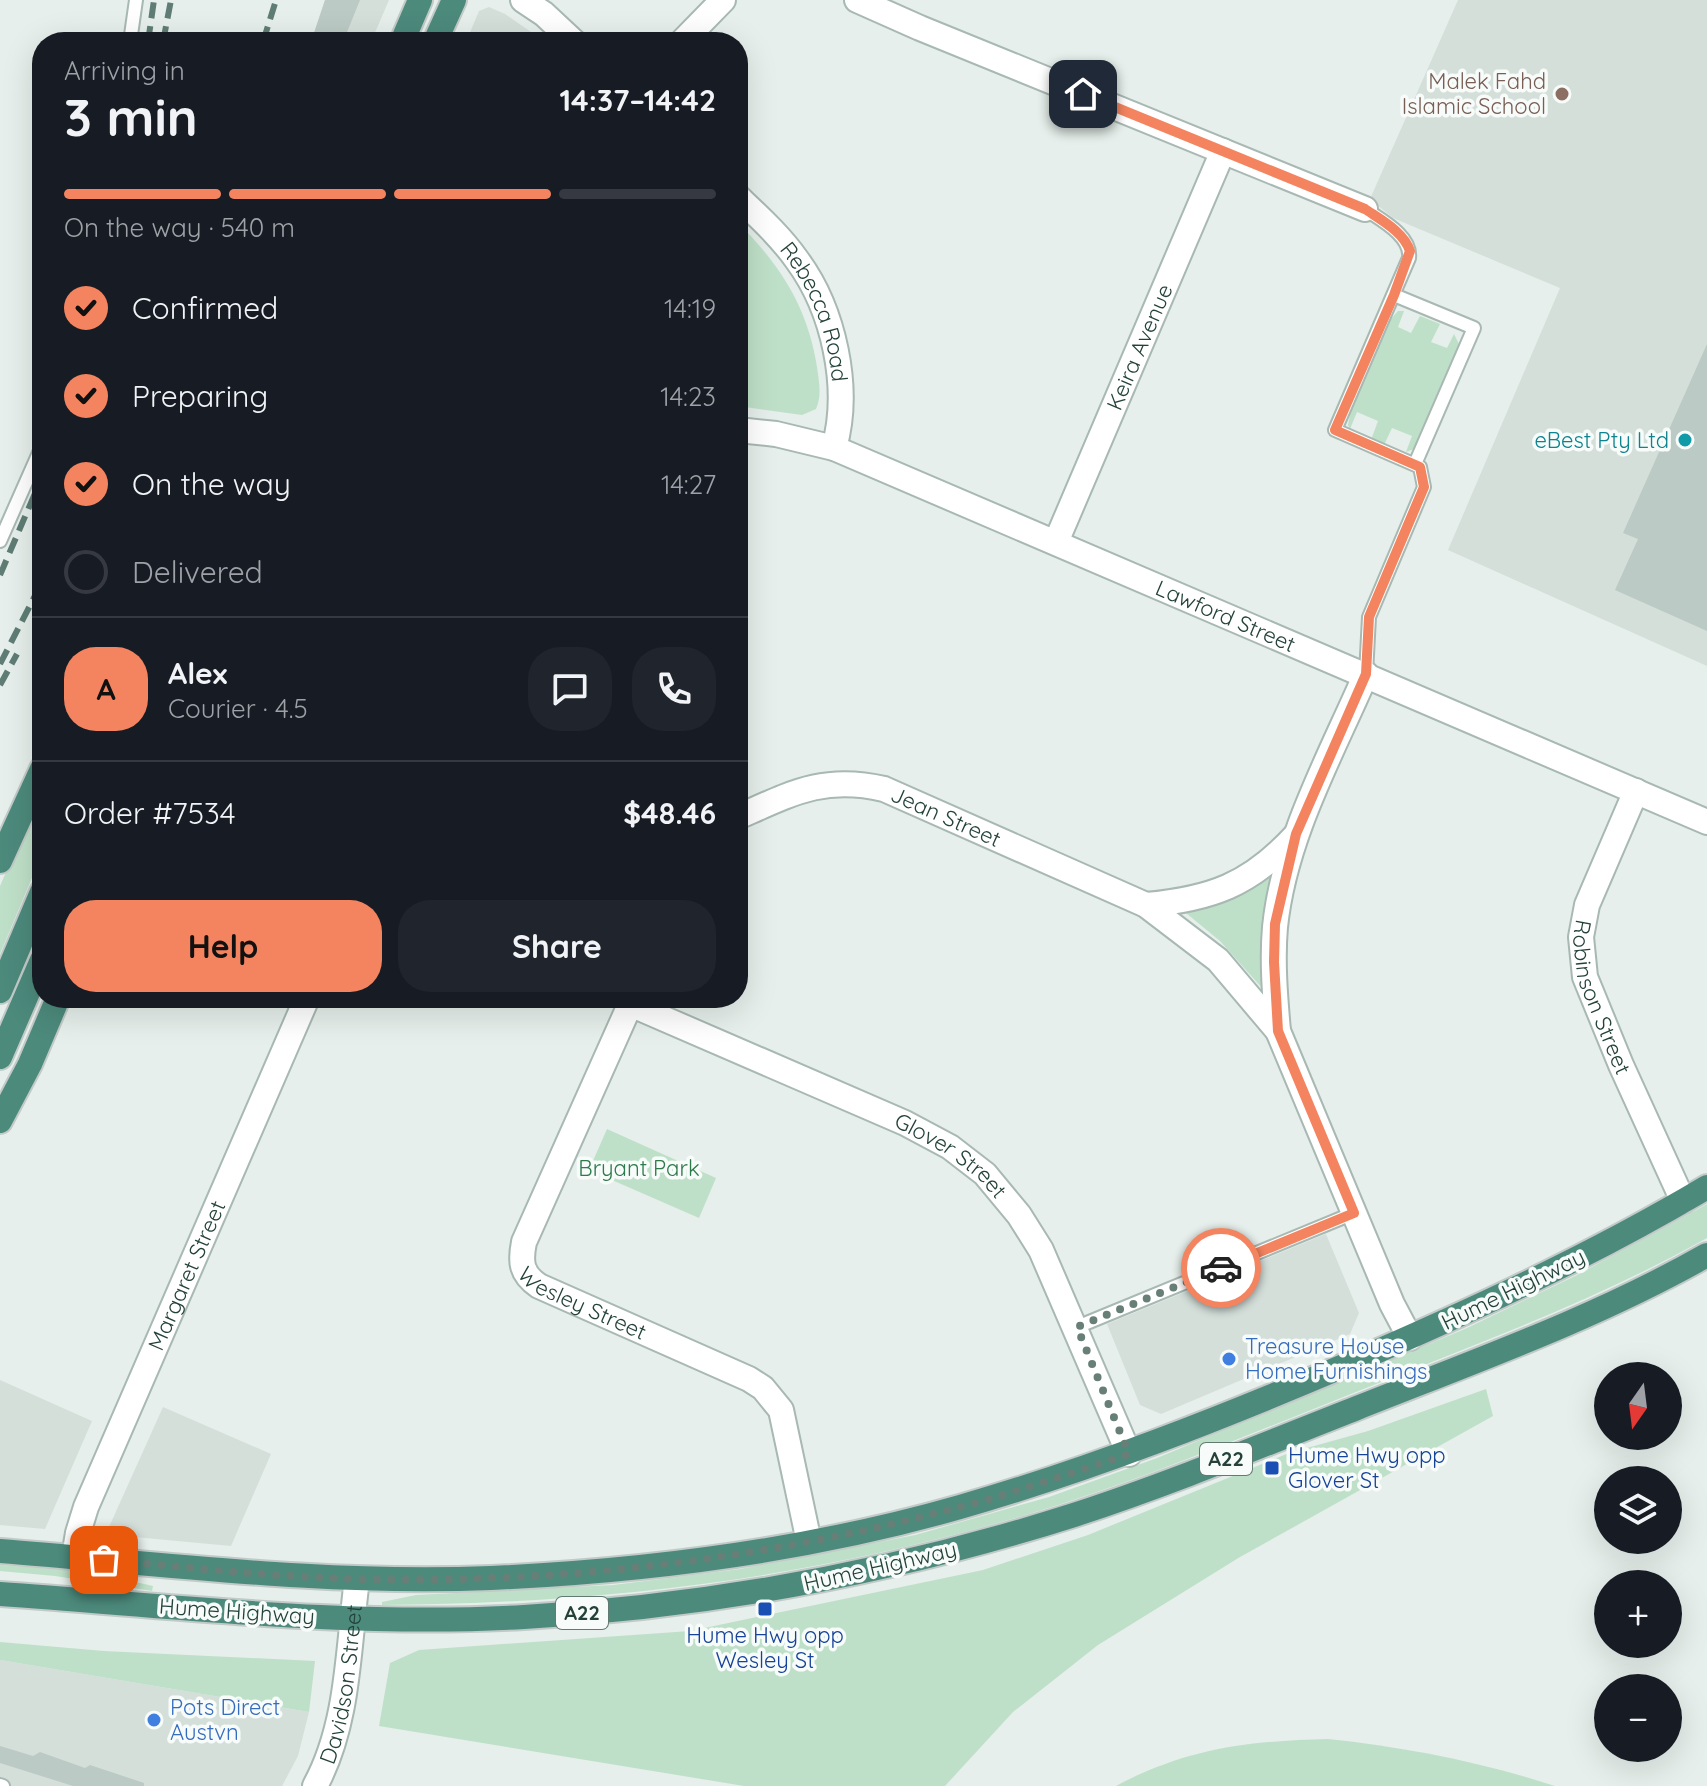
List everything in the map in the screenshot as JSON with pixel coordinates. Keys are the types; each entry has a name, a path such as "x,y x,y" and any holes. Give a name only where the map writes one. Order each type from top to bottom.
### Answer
{"highway":[{"path":"406,32 420,0"},
{"path":"440,32 454,0"},
{"path":"0,861 32,791"},
{"path":"0,991 32,916"},
{"path":"0,1057 32,983"},
{"path":"0,1121 30,1064 54,1008"},
{"name":"Hume Highway","path":"0,1551 357,1579 491,1578 599,1571 809,1542 956,1508 1129,1454 1410,1338 1532,1281 1707,1187"},
{"name":"Hume Highway","path":"0,1594 352,1619 521,1617 646,1607 828,1580 936,1554 1075,1514 1285,1436 1619,1301 1707,1255"}],"street":[{"path":"523,0 563,32"},
{"path":"692,32 723,0"},
{"path":"857,0 1365,209"},
{"name":"Keira Avenue","path":"1056,542 1223,151"},
{"name":"Rebecca Road","path":"748,208 796,258 822,307 833,343 841,397 834,448"},
{"name":"Lawford Street","path":"748,431 776,434 834,448 1707,822"},
{"path":"1366,674 1296,834 1275,924 1278,1031 1410,1338"},
{"name":"Jean Street","path":"748,813 818,785 862,784 884,789 1146,905 1218,960 1278,1031"},
{"name":"Robinson Street","path":"1636,791 1587,905 1581,950 1590,990 1683,1201"},
{"path":"1146,905 1212,895 1239,884 1276,857 1296,834"},
{"name":"Margaret Street","path":"74,1557 86,1507 303,1008"},
{"name":"Wesley Street","path":"629,1008 524,1242 521,1265 525,1274 539,1286 763,1388 781,1410 809,1542"},
{"name":"Glover Street","path":"648,1008 905,1123 950,1147 985,1174 1019,1215 1046,1259 1129,1454"},
{"name":"Davidson Street","path":"315,1786 335,1737 357,1579"}],"lane":[{"path":"131,32 136,0"},
{"path":"1365,209 1392,228 1408,245 1409,258 1335,430 1415,464 1422,471 1424,487 1369,617 1366,674"},
{"path":"1394,295 1474,328 1415,464"},
{"path":"0,541 32,469"},
{"path":"1077,1327 1354,1213"}],"shaded area":[{"path":"325,0 389,0 375,32 314,32"},
{"path":"1458,0 1707,0 1707,666 1448,550 1560,288 1393,218 1370,199"},
{"path":"489,7 531,32 470,32 479,11"},
{"path":"1326,1234 1359,1313 1350,1334 1161,1414 1140,1405 1107,1324"},
{"path":"0,1380 92,1421 45,1529 0,1525"},
{"path":"163,1407 271,1454 231,1546 113,1535 109,1527"},
{"name":"Pots Direct Austvn","path":"0,1660 309,1712 298,1756 282,1786 0,1786"}],"green space":[{"path":"748,234 767,254 790,288 807,325 817,367 819,394 816,409 802,415 748,407"},
{"path":"1398,311 1404,311 1398,327 1411,333 1420,316 1440,324 1431,342 1447,348 1454,334 1459,344 1414,449 1406,452 1412,436 1392,428 1384,445 1371,440 1378,421 1357,412 1350,429 1348,425 1351,409 1389,321"},
{"path":"32,813 32,878 0,954 0,886"},
{"path":"1268,877 1272,878 1263,989 1220,941 1186,913 1188,909 1220,902"},
{"name":"Bryant Park","path":"607,1129 716,1178 699,1218 589,1170"},
{"path":"1707,1204 1707,1238 1622,1282 1489,1339 1193,1457 1029,1514 868,1555 708,1583 548,1599 382,1605 382,1602 416,1595 613,1585 740,1569 915,1535 1049,1497 1157,1458 1467,1328 1577,1275"},
{"path":"1486,1389 1493,1416 1240,1557 1098,1645 1013,1712 945,1786 744,1786 379,1726 390,1663 419,1650 690,1631 983,1570 1088,1535 1289,1453 1368,1431"},
{"path":"0,1565 91,1572 153,1586 152,1591 0,1571"},
{"path":"0,1642 104,1651 315,1661 309,1712 0,1660"},
{"path":"1328,1739 1443,1756 1555,1786 1116,1786 1168,1763 1219,1749"}],"building":[{"path":"325,0 360,0 347,32 314,32"},
{"name":"eBest Pty Ltd","path":"1707,344 1707,631 1615,590 1638,539 1623,533"},
{"path":"0,1746 33,1756 40,1752 85,1768 90,1765 144,1783 144,1786 73,1786 0,1763"}],"railway":[{"path":"149,32 154,0"},
{"path":"165,32 171,0"},
{"path":"266,32 276,0"},
{"path":"0,575 32,500"},
{"path":"0,664 32,602"},
{"path":"0,685 17,654"}],"way so far":[{"path":"104,1560 313,1577 491,1578 599,1571 725,1556 809,1542 956,1508 1129,1454 1077,1327 1221,1268"}],"place":[{"name":"Malek Fahd Islamic School","path":"1562,94"},
{"name":"eBest Pty Ltd","path":"1685,440"},
{"name":"Treasure House Home Furnishings","path":"1229,1359"},
{"name":"Hume Hwy opp Glover St","path":"1272,1468"},
{"name":"Hume Hwy opp Wesley St","path":"765,1609"},
{"name":"Pots Direct Austvn","path":"154,1720"}],"route":[{"path":"1083,94 1365,209 1392,228 1410,251 1335,430 1420,467 1424,487 1369,617 1366,674 1296,834 1275,924 1278,1031 1354,1213 1221,1268"}]}
